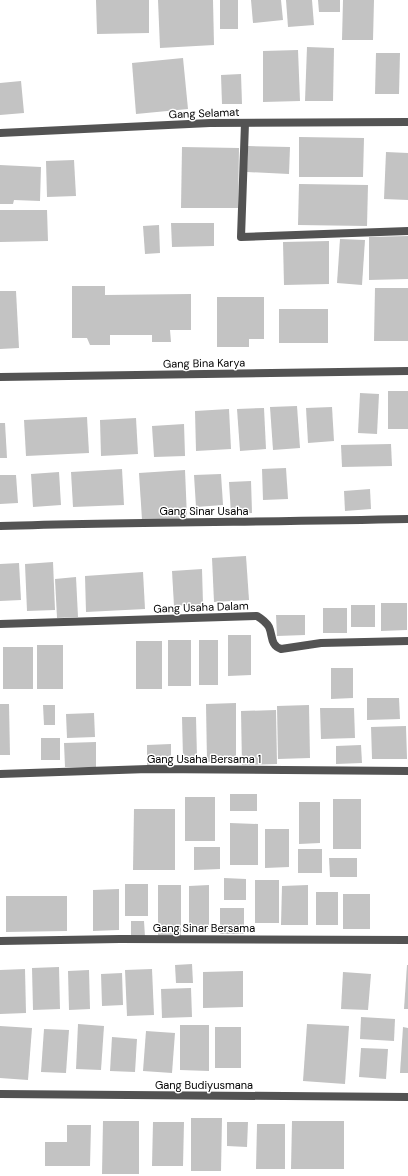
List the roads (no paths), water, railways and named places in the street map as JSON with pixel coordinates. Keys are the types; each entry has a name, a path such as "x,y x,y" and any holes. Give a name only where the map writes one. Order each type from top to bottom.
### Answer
{"street":[{"name":"Gang Selamat","path":"0,133 210,123 408,122"},
{"path":"245,123 241,237 408,231"},
{"name":"Gang Bina Karya","path":"0,377 408,371"},
{"name":"Gang Sinar Usaha","path":"0,526 84,523 408,519"},
{"name":"Gang Usaha Dalam","path":"0,624 257,616 264,621 269,629 276,647 282,649 321,643 408,641"},
{"name":"Gang Usaha Bersama 1","path":"0,774 148,769 408,771"},
{"name":"Gang Sinar Bersama","path":"0,941 120,939 408,940"},
{"name":"Gang Budiyusmana","path":"0,1094 408,1097"}]}
